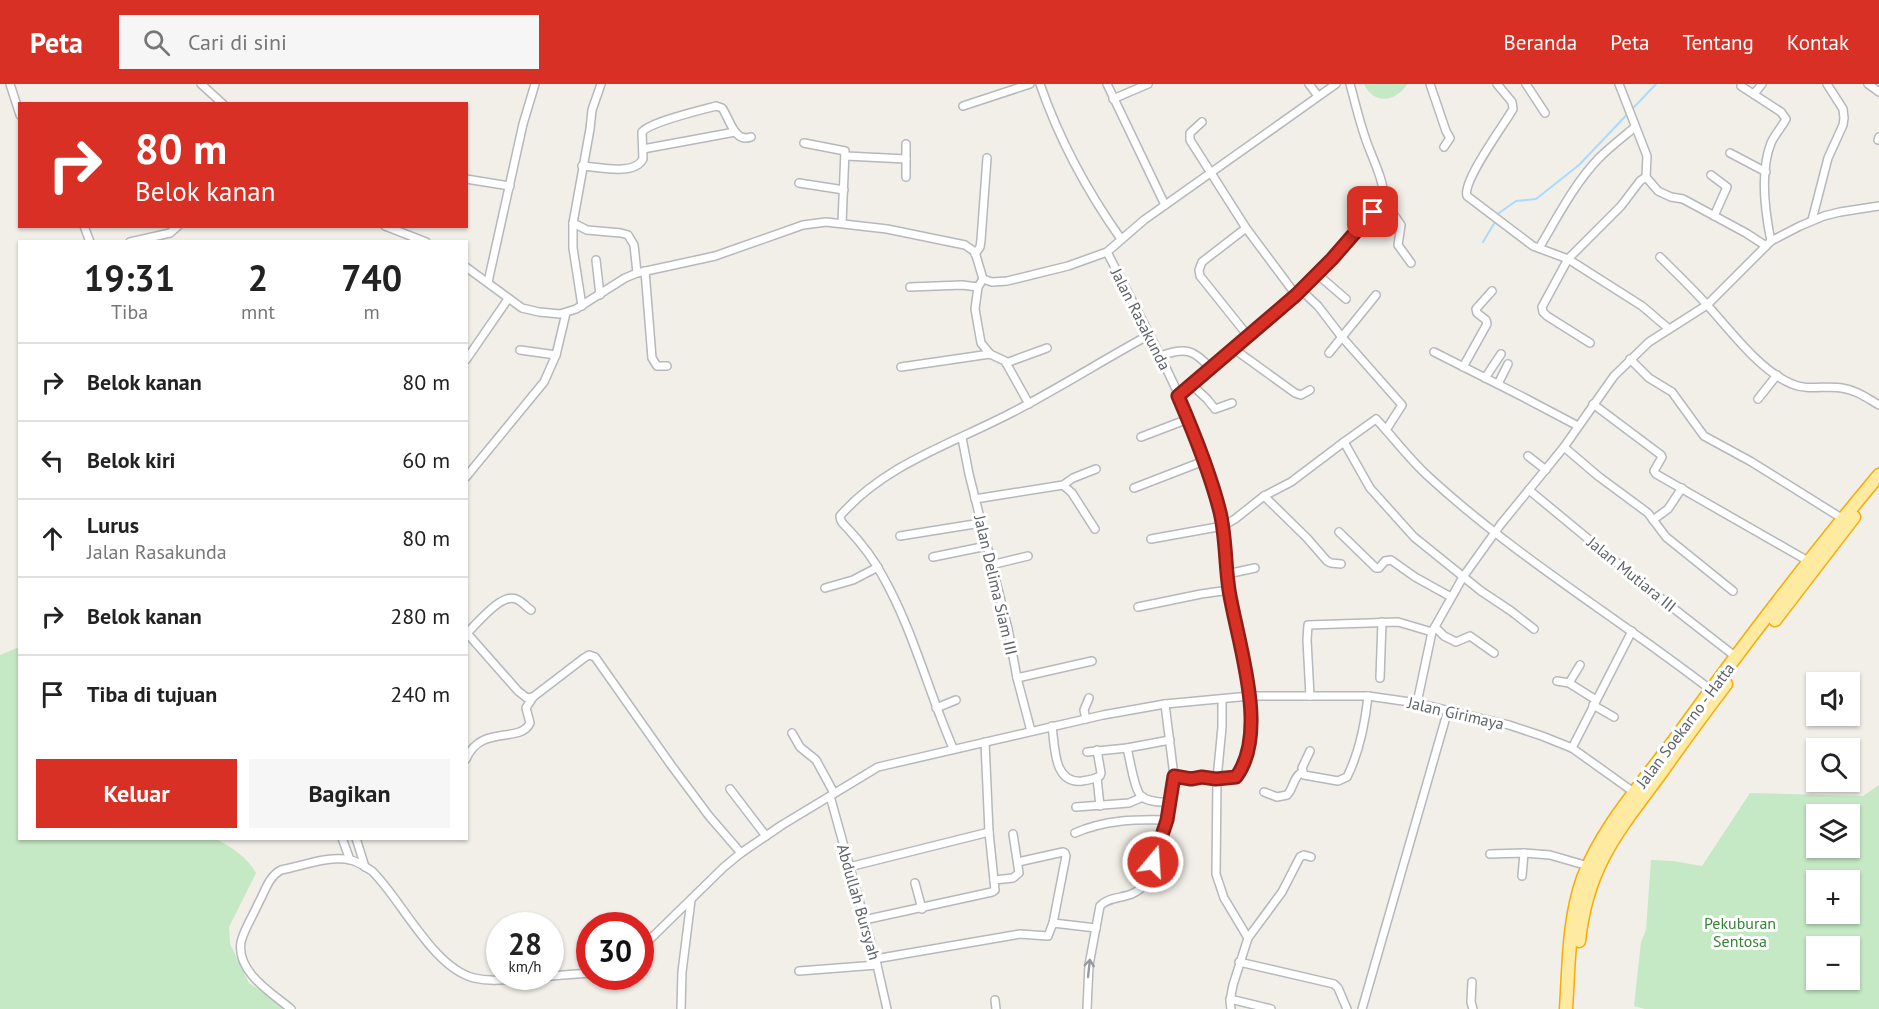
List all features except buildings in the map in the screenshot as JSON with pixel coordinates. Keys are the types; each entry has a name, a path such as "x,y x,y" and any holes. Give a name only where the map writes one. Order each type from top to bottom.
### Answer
{"highway":[{"name":"Jalan Soekarno - Hatta","path":"1566,1009 1573,915 1588,866 1604,836 1719,693 1879,475"},
{"name":"Jalan Soekarno - Hatta","path":"1574,1009 1583,911 1590,887 1608,846 1638,796 1711,690 1808,561 1843,519 1879,486"}],"street":[{"path":"10,84 18,109"},
{"path":"201,84 221,102"},
{"path":"488,282 523,124 535,84"},
{"path":"582,306 573,248 573,223 592,111 601,84"},
{"path":"963,106 1030,84"},
{"path":"1040,84 1083,181 1121,239"},
{"path":"1107,84 1165,205"},
{"path":"1113,99 1148,84"},
{"path":"1309,84 1318,96"},
{"name":"Jalan Rasakunda","path":"1216,779 1236,777 1244,762 1250,741 1250,696 1229,590 1223,526 1213,486 1188,419 1161,356 1107,252 1165,205 1336,84"},
{"path":"1178,396 1299,292 1373,212 1382,199 1383,192 1364,136 1350,84"},
{"path":"1430,84 1446,131 1453,139 1444,147"},
{"path":"1497,84 1511,100 1513,109 1478,165 1466,194 1539,248 1568,259 1642,306 1669,329"},
{"path":"1526,84 1545,113"},
{"path":"1619,84 1647,156 1646,177 1658,191 1683,199 1769,244"},
{"path":"1754,94 1762,84"},
{"path":"1812,220 1828,158 1844,118 1840,104 1827,84"},
{"path":"1868,84 1879,92"},
{"path":"1741,86 1781,112 1786,119 1773,140 1767,158 1765,202 1769,244"},
{"path":"582,166 634,168 642,161 642,132 645,128 716,106 722,108 735,132 742,139 751,137"},
{"path":"1202,122 1190,133 1189,138 1246,228 1299,292 1318,306 1341,336 1402,405 1386,430"},
{"path":"1539,248 1579,182 1600,157 1635,127"},
{"path":"643,149 735,132"},
{"path":"804,143 843,150 846,156 842,223"},
{"path":"906,144 906,177"},
{"path":"1730,153 1766,172"},
{"path":"846,156 906,159"},
{"path":"975,254 981,244 987,158"},
{"path":"1711,175 1727,187 1714,216"},
{"path":"1590,343 1547,316 1542,309 1568,259 1621,206 1646,177"},
{"path":"468,179 510,186"},
{"path":"799,183 844,190"},
{"path":"1383,192 1390,198 1392,212 1401,225 1398,245 1412,263"},
{"path":"1417,703 1433,630 1463,577 1495,532 1564,447 1614,376 1649,342 1707,305 1769,244 1812,220 1840,212 1879,206"},
{"path":"468,268 508,299 528,310 566,313 582,306 625,278 641,272 715,256 803,225 818,222 887,229 955,242 969,247 975,254 983,279"},
{"path":"573,223 587,230 628,235 634,245 641,272 652,358 657,366 667,366"},
{"path":"390,228 421,240"},
{"path":"1246,228 1202,262 1199,270 1200,276 1248,336"},
{"path":"148,240 167,238"},
{"path":"983,279 992,282 1007,280 1068,266 1107,252"},
{"path":"1660,257 1751,353 1777,375 1793,385 1849,389 1859,392 1879,405"},
{"path":"596,260 600,295"},
{"path":"1317,274 1346,299"},
{"path":"983,279 978,286 975,303 976,315 981,343 990,354"},
{"path":"910,286 978,286"},
{"path":"1463,367 1487,324 1476,309 1492,291"},
{"path":"1329,353 1376,296"},
{"path":"468,357 508,299"},
{"path":"468,475 544,382 556,355 566,313"},
{"path":"953,748 905,621 878,567 864,546 841,522 840,516 888,474 1029,404 1101,360 1149,335"},
{"path":"1006,363 1047,348"},
{"path":"1234,349 1295,393 1301,395 1310,390"},
{"path":"520,350 556,355"},
{"path":"1161,356 1176,350 1187,351 1199,356 1211,369"},
{"path":"1434,352 1578,426"},
{"path":"901,367 990,354 1001,358 1006,363 1029,404"},
{"path":"1485,378 1501,354"},
{"path":"1630,359 1649,378 1672,392 1704,436 1760,467 1843,519"},
{"path":"1498,384 1508,364"},
{"path":"1758,399 1777,375"},
{"path":"1192,385 1215,409 1232,403"},
{"path":"1593,404 1661,454 1662,457 1655,472 1808,561"},
{"path":"1141,438 1188,419"},
{"path":"1151,539 1223,526 1264,496 1291,482 1375,419 1418,467 1495,532 1711,690"},
{"name":"Jalan Delima Siam III","path":"962,438 1030,731"},
{"path":"1344,442 1370,488 1414,537 1463,577 1534,629"},
{"path":"1564,447 1648,513 1666,537 1733,591"},
{"path":"1528,456 1546,470"},
{"path":"1134,488 1204,461"},
{"path":"975,499 1063,485 1073,478 1096,469"},
{"path":"1063,485 1072,494 1095,529"},
{"path":"1653,520 1668,509 1682,488"},
{"name":"Jalan Mutiara III","path":"1529,490 1736,657"},
{"path":"1264,496 1327,561 1341,564"},
{"path":"900,536 981,523"},
{"path":"1339,532 1376,568 1387,560 1391,560 1415,578 1451,597"},
{"path":"933,557 987,546"},
{"path":"991,565 1028,556"},
{"path":"825,588 853,580 878,567"},
{"path":"1227,574 1255,568"},
{"path":"1138,607 1229,590"},
{"path":"468,631 499,602 507,598 518,599 531,610"},
{"path":"1380,678 1382,622"},
{"path":"1310,696 1308,626 1398,622 1433,630 1456,642 1467,636 1494,653"},
{"path":"1572,748 1632,631"},
{"path":"468,633 525,697 533,696"},
{"path":"468,756 473,747 482,740 520,732 528,728 530,723 526,708 533,696 584,658 595,657 671,765 709,816 741,853"},
{"path":"1017,678 1092,661"},
{"path":"1569,683 1580,665"},
{"path":"1557,681 1569,683 1614,717"},
{"name":"Jalan Girimaya","path":"654,936 741,853 878,767 1052,726 1165,704 1250,696 1368,696 1417,703 1509,725 1572,748 1638,796"},
{"path":"1302,772 1307,776 1338,781 1347,777 1364,729 1368,696"},
{"path":"1086,719 1084,708 1089,698"},
{"path":"1222,699 1222,727 1216,779 1216,867 1224,898 1248,938"},
{"path":"936,708 956,700"},
{"path":"1087,1009 1089,965 1098,910 1101,904 1139,892 1146,882 1167,820 1174,776 1165,704"},
{"path":"1362,1009 1448,710"},
{"path":"1052,726 1057,761 1064,776 1077,781 1097,778 1101,773 1097,750"},
{"name":"Abdullah Bursyah","path":"792,733 800,747 816,760 832,794 887,1009"},
{"path":"1087,752 1128,748 1170,740"},
{"path":"864,920 922,909 993,892 996,889 989,832 985,742"},
{"path":"1128,748 1137,788 1143,797"},
{"path":"1264,792 1277,796 1287,795 1296,776 1302,772 1310,751"},
{"path":"1174,776 1216,779"},
{"path":"1097,778 1100,806"},
{"path":"730,789 766,836"},
{"path":"1076,807 1129,802 1143,797 1170,803"},
{"path":"1075,833 1091,826 1134,819 1167,820"},
{"path":"849,867 989,832"},
{"path":"994,880 1013,878 1019,873 1013,834"},
{"path":"343,840 350,860"},
{"path":"357,840 365,867"},
{"path":"799,971 876,962 1020,934 1048,936 1053,923 1065,853 1018,862"},
{"path":"1522,876 1524,853"},
{"path":"1490,854 1550,855 1588,866"},
{"path":"1231,1009 1230,999 1239,962 1248,938 1282,892 1300,856 1311,857"},
{"path":"291,1009 254,977 245,965 241,950 244,932 274,874 281,870 325,860 350,860 365,867 377,876 445,961 462,974 486,979"},
{"path":"915,883 922,909"},
{"path":"681,1009 682,972 691,900"},
{"path":"1053,923 1096,928"},
{"path":"1239,962 1330,982 1337,986 1347,1009"},
{"path":"1472,981 1473,1009"},
{"path":"1230,999 1271,1009"},
{"path":"995,1000 996,1009"}],"green space":[{"path":"1364,84 1407,84 1397,95 1385,99 1373,95"},
{"path":"18,647 18,840 219,840 244,858 256,873 229,927 230,944 249,983 288,1009 0,1009 0,655"},
{"name":"Pekuburan Sentosa","path":"1879,785 1879,1009 1645,1009 1634,1006 1641,942 1646,930 1651,860 1702,866 1750,793 1863,796"}],"waterway":[{"path":"1499,213 1516,201 1536,199 1579,165 1656,84"},
{"path":"1483,242 1495,222"}],"route":[{"path":"1153,862 1167,820 1174,776 1191,779 1234,778 1238,776 1250,741 1250,696 1229,590 1223,526 1210,478 1178,396 1296,295 1332,259 1373,212"}]}
